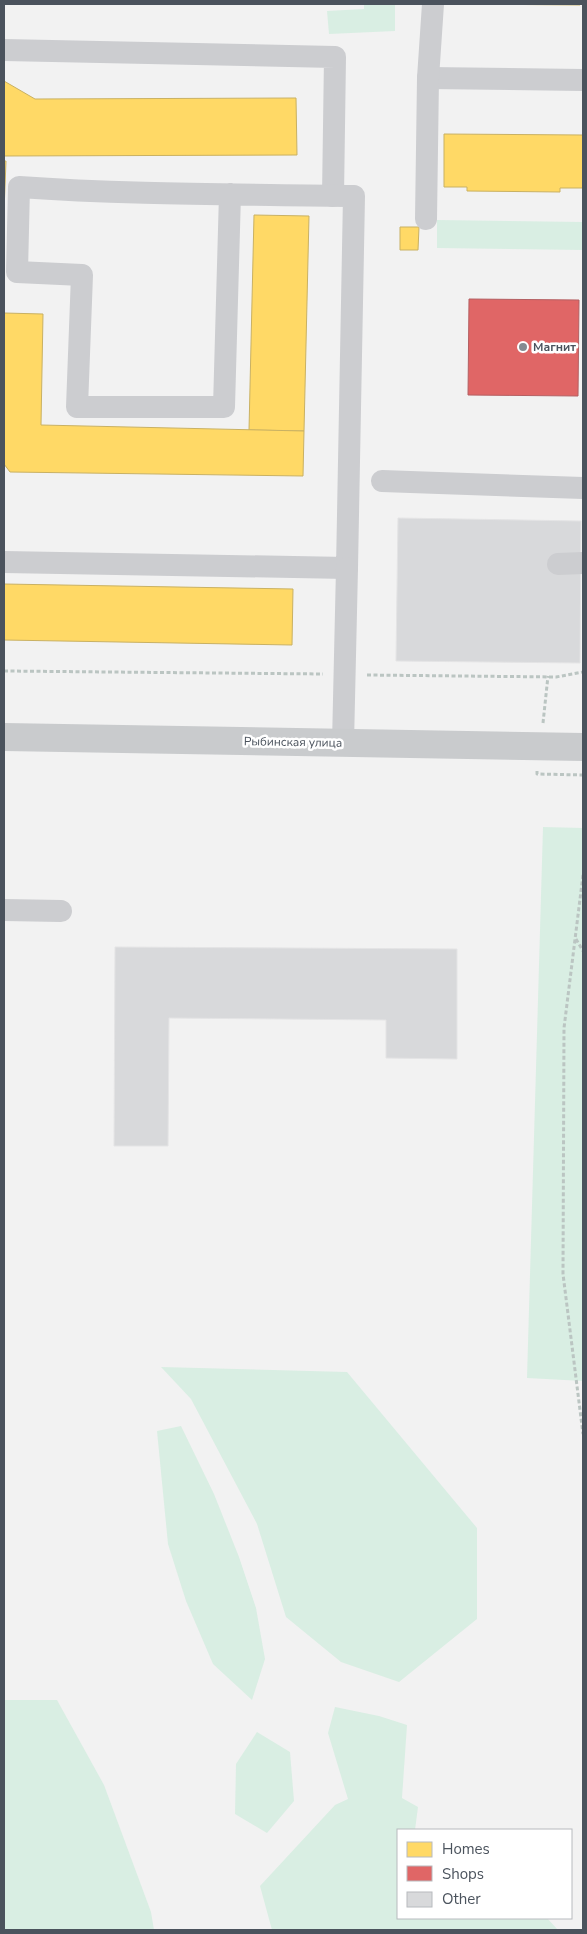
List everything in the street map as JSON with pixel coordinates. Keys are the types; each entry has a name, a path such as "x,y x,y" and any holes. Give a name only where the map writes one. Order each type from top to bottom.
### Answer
{"main road":[{"name":"Рыбинская улица","path":"4,737 583,747"}],"lane":[{"path":"426,219 428,78 433,4"},
{"path":"4,50 336,56 333,196"},
{"path":"428,78 583,80"},
{"path":"230,194 224,407 77,407 82,275 16,272 19,187 85,191 354,196 343,743"},
{"path":"382,482 583,488"},
{"path":"4,562 347,568"},
{"path":"558,564 583,563"},
{"path":"4,910 62,911"}],"path":[{"path":"4,671 556,676 583,672"},
{"path":"583,875 564,1028 563,1274 583,1434"},
{"path":"575,938 583,951"}],"green space":[{"path":"364,4 395,4 395,31 329,34 327,11 364,9"},
{"path":"437,220 583,222 583,250 437,248"},
{"path":"543,827 583,828 583,1381 527,1378"},
{"path":"161,1367 347,1372 477,1528 477,1619 399,1682 341,1662 286,1617 257,1524 191,1399"},
{"path":"181,1426 214,1494 239,1557 256,1608 265,1659 252,1700 213,1664 186,1601 168,1544 157,1431"},
{"path":"4,1700 57,1700 104,1785 151,1912 154,1930 4,1930"},
{"path":"335,1707 379,1716 407,1725 402,1798 418,1807 415,1829 397,1829 397,1919 548,1919 558,1930 272,1930 260,1886 335,1805 348,1799 328,1733"},
{"path":"257,1732 290,1752 294,1801 267,1833 235,1814 236,1764"}],"building: Homes":[{"path":"464,4 580,4 580,5"},
{"path":"4,81 35,99 296,98 297,155 4,156"},
{"path":"444,134 583,135 583,188 560,188 560,192 467,191 467,187 444,187"},
{"path":"4,161 6,161 4,211"},
{"path":"254,215 309,216 304,431 249,430"},
{"path":"400,227 419,227 418,250 400,250"},
{"path":"4,313 43,314 41,425 304,431 303,476 10,472 4,464"},
{"path":"4,584 293,589 292,645 4,640"}],"building: Shops":[{"path":"469,299 579,300 578,396 468,395"}],"building: Other":[{"path":"398,518 581,521 580,663 396,661"},
{"path":"115,947 457,949 457,1059 386,1058 386,1020 169,1018 168,1146 114,1146"}],"place":[{"name":"Магнит","path":"523,347"}]}
